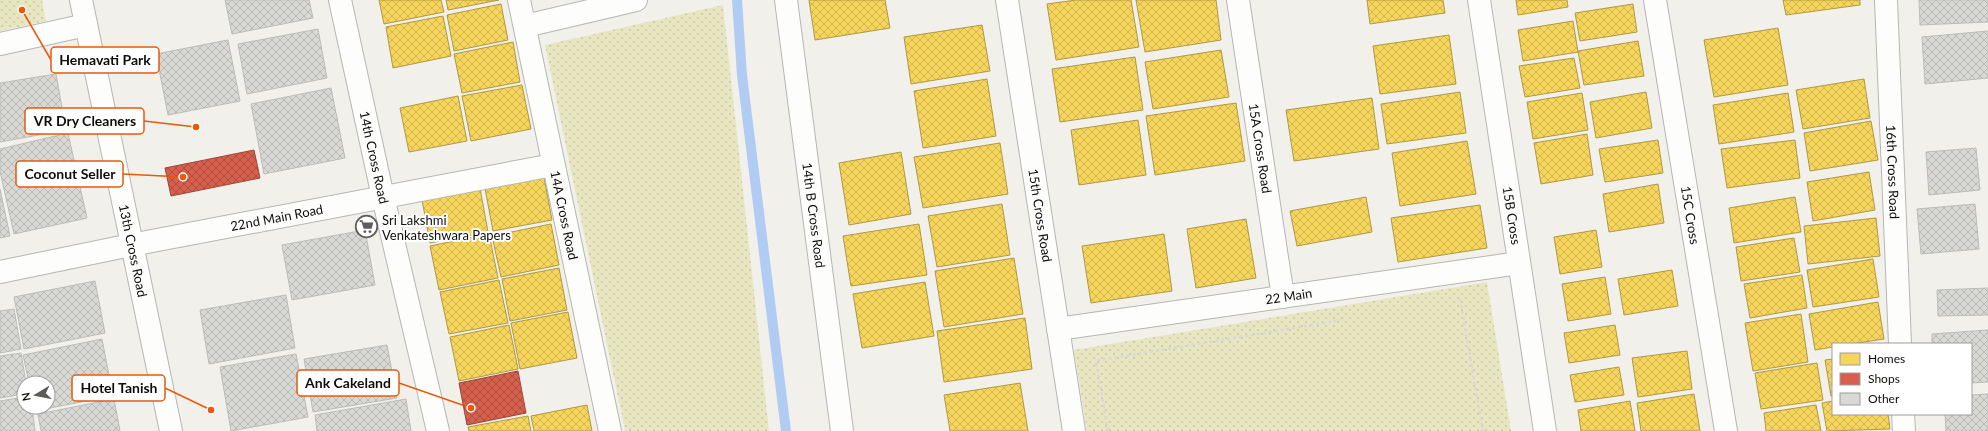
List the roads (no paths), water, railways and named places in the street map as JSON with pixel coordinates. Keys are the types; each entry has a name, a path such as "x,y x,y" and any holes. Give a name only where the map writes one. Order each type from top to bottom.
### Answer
{"street":[{"name":"13th Cross Road","path":"81,0 171,431"},
{"name":"14th Cross Road","path":"340,0 383,197 438,431"},
{"name":"14A Cross Road","path":"519,0 610,431"},
{"path":"525,26 636,0"},
{"name":"14th B Cross Road","path":"786,0 842,431"},
{"name":"15th Cross Road","path":"1007,0 1074,431"},
{"name":"15A Cross Road","path":"1238,0 1283,297"},
{"name":"15B Cross","path":"1479,0 1545,431"},
{"name":"15C Cross","path":"1656,0 1726,431"},
{"name":"16th Cross Road","path":"1886,0 1900,343"},
{"path":"0,44 86,25"},
{"name":"22nd Main Road","path":"0,272 131,245 553,165"},
{"name":"22 Main","path":"1058,329 1520,263"},
{"path":"1903,415 1904,431"}],"waterway":[{"path":"737,0 742,75 786,431"}],"place":[{"name":"Hemavati Park","path":"22,10"},
{"name":"VR Dry Cleaners","path":"196,127"},
{"name":"Coconut Seller","path":"183,177"},
{"name":"Sri Lakshmi Venkateshwara Papers","path":"367,227"},
{"name":"Ank Cakeland","path":"471,408"},
{"name":"Hotel Tanish","path":"211,410"}]}
